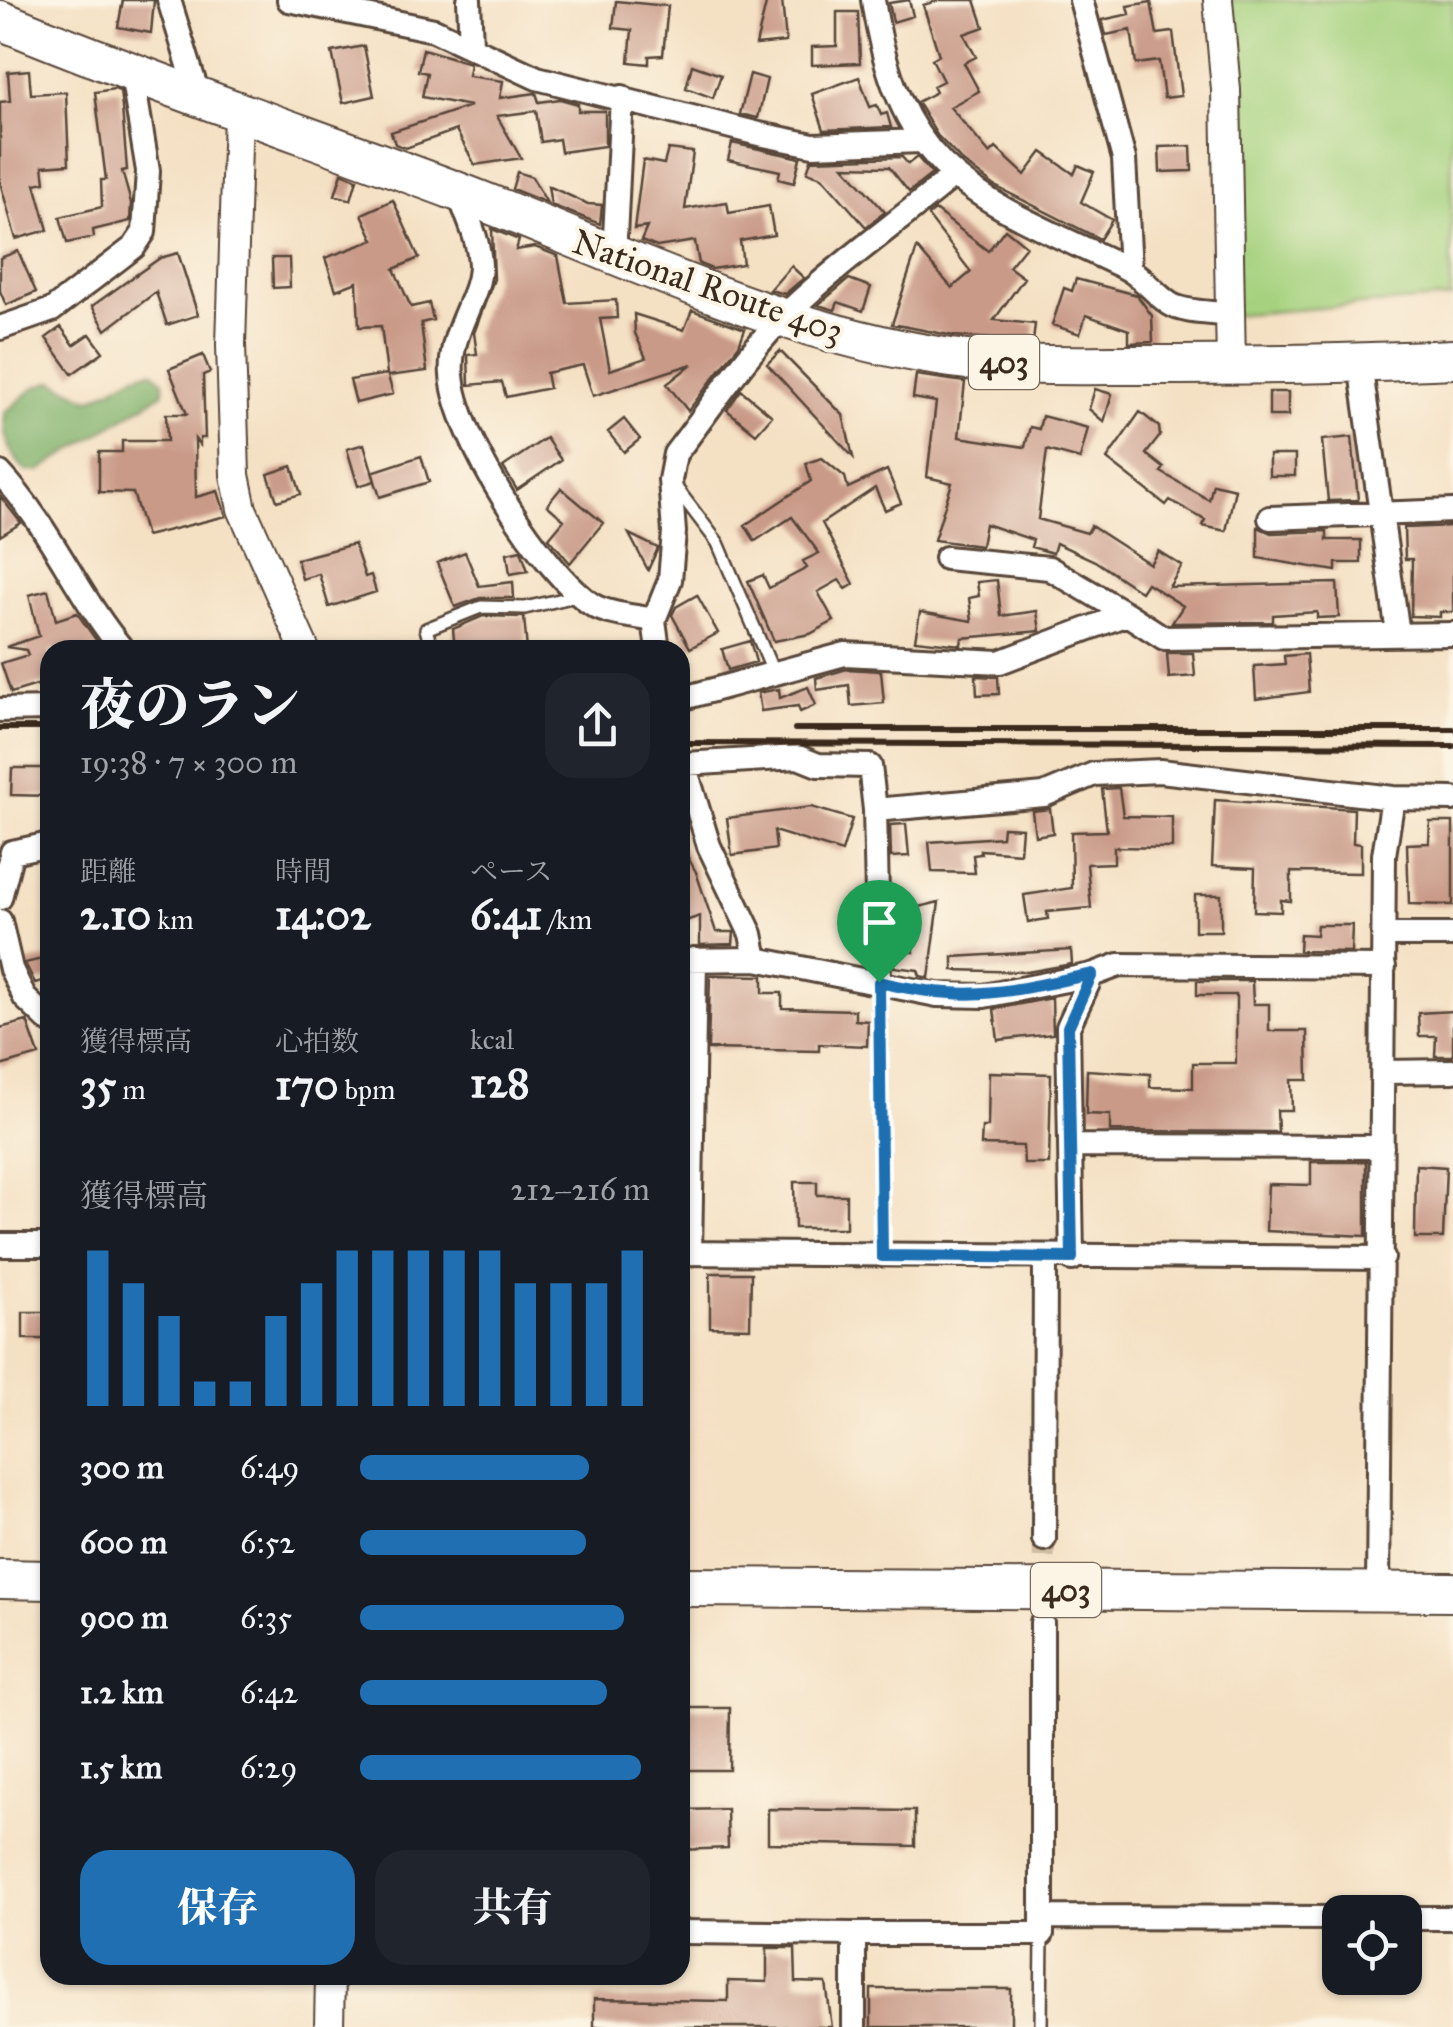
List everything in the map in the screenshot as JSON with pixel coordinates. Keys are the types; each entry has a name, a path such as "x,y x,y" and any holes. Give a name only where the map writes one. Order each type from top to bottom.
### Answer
{"highway":[{"name":"National Route 403","path":"0,20 132,74 458,192 614,257 782,318 874,344 954,359 1046,365 1231,366 1453,359"},
{"path":"0,1579 40,1580"},
{"name":"403","path":"690,1587 1453,1592"}],"street":[{"path":"170,0 199,98"},
{"path":"289,0 434,30 537,78 814,145 922,142"},
{"path":"470,0 471,44"},
{"path":"873,0 890,82 922,142 953,176 1000,210 1130,269 1173,307 1230,314"},
{"path":"1081,0 1124,159 1130,269"},
{"path":"1218,0 1226,90 1231,366"},
{"path":"0,328 52,310 134,248 144,232 148,172 132,74"},
{"path":"614,257 622,97"},
{"path":"238,113 231,345 235,475 242,509 301,640"},
{"path":"657,640 654,620 670,580 674,532 670,480 675,454 782,318 846,258 879,238 953,176"},
{"path":"458,192 477,243 480,270 453,340 456,392 465,421 526,538 580,596 598,608 654,620"},
{"path":"1360,364 1398,634"},
{"path":"0,472 72,572 93,614 115,640"},
{"path":"1270,518 1453,511"},
{"path":"946,558 1049,568 1164,638 1453,634"},
{"path":"690,696 845,654 1000,662 1127,614"},
{"path":"0,710 40,710"},
{"path":"690,764 798,757 818,765 870,766 875,810 879,982"},
{"path":"875,810 1044,795 1094,774 1160,771 1393,798 1453,800"},
{"path":"690,784 709,846 750,934 756,958"},
{"path":"1378,1592 1384,855 1393,798"},
{"path":"0,898 12,852 40,846"},
{"path":"0,922 11,969 25,998 40,1011"},
{"path":"1385,934 1453,935"},
{"path":"690,959 756,958 937,995 984,996 1092,974 1118,964 1384,968"},
{"path":"1072,1258 1068,1027 1092,974"},
{"path":"1384,1072 1453,1071"},
{"path":"1071,1146 1382,1147"},
{"path":"0,1245 40,1245"},
{"path":"690,1254 1383,1258"},
{"path":"1044,1539 1045,1258"},
{"path":"1042,1623 1042,1926"},
{"path":"690,1932 854,1934 1322,1918"},
{"path":"1422,1918 1453,1918"},
{"path":"854,1934 854,2027"},
{"path":"329,2027 330,1985"}],"lane":[{"path":"670,480 718,543 774,674"},
{"path":"429,640 426,630 481,607 525,608 580,596"},
{"path":"879,982 882,1256"},
{"path":"1040,2027 1042,1926"}],"green space":[{"path":"1218,0 1453,0 1451,298 1230,315"},
{"path":"152,371 163,381 163,393 39,471 26,471 15,458 6,437 5,413 35,387 53,381 89,399"}],"building":[{"path":"123,0 154,0 151,33 118,27"},
{"path":"767,0 782,0 786,42 756,45"},
{"path":"909,0 913,16 893,22 889,3"},
{"path":"940,0 975,0 984,27 964,34 976,57 964,63 979,91 950,107 990,154 996,148 1025,175 1042,152 1074,174 1078,165 1094,172 1081,202 1112,220 1100,239 995,186 963,162 937,135 917,102 936,92 933,86 943,81 932,59 939,55 923,5"},
{"path":"616,1 668,6 663,55 649,56 649,64 629,62 632,30 613,28"},
{"path":"1151,2 1157,34 1173,32 1181,96 1164,98 1159,61 1136,64 1131,30 1106,35 1102,20 1130,14 1128,6"},
{"path":"837,12 858,12 860,63 812,65 812,47 837,46"},
{"path":"364,46 374,96 343,103 332,52"},
{"path":"423,49 470,63 468,76 503,81 500,98 536,93 539,102 560,99 578,104 578,111 605,111 605,146 561,152 559,139 541,142 536,111 497,116 521,158 475,165 456,130 406,148 395,144 391,132 470,106 422,97 427,73 418,71"},
{"path":"692,65 721,75 713,98 686,88"},
{"path":"29,70 31,94 66,92 69,164 43,166 45,182 35,184 48,230 16,239 0,182 0,102 10,101 8,72"},
{"path":"750,74 767,79 758,118 740,114"},
{"path":"859,77 870,107 877,105 881,115 887,113 891,127 824,130 812,94"},
{"path":"120,91 127,170 122,171 131,203 130,221 93,230 94,237 67,243 60,217 102,207 101,180 106,180 95,92"},
{"path":"732,143 800,158 794,183 778,179 780,171 728,160"},
{"path":"1191,146 1192,171 1160,172 1159,147"},
{"path":"668,149 693,152 685,209 727,202 729,213 769,206 774,235 740,241 743,264 712,269 699,264 695,241 657,247 641,241 647,227 634,229 643,160 664,164"},
{"path":"902,157 908,164 917,157 932,174 909,192 889,167 844,166 885,212 866,227 822,177 807,172 811,160"},
{"path":"517,172 532,177 547,203 512,189"},
{"path":"342,173 357,179 351,200 335,195"},
{"path":"548,186 588,204 602,205 600,224 551,205"},
{"path":"393,200 419,258 394,269 411,307 429,303 433,320 421,323 427,371 388,376 393,394 356,403 350,380 387,374 381,326 359,327 357,282 336,290 325,258 374,240 362,214"},
{"path":"935,210 988,251 1005,229 1026,246 1009,267 1024,278 994,320 1035,324 1033,342 954,336 892,324 917,248 952,288 971,272 928,216"},
{"path":"492,229 519,240 516,250 535,247 558,256 567,303 616,300 617,318 600,319 610,370 646,358 635,333 634,314 684,330 692,310 745,329 739,345 688,411 667,384 692,364 593,396 583,365 546,373 549,388 506,397 502,382 469,385 468,355 477,354 474,333 494,279"},
{"path":"18,251 36,292 6,305 0,291 0,258"},
{"path":"178,253 198,315 167,325 156,292 106,330 92,306 160,258"},
{"path":"272,258 289,258 290,287 273,288"},
{"path":"791,266 804,278 785,294 770,290"},
{"path":"849,279 871,287 863,311 838,302 835,310 818,305"},
{"path":"1076,279 1137,295 1152,316 1153,342 1129,343 1129,330 1086,315 1080,334 1052,325 1064,288 1072,291"},
{"path":"61,327 74,345 90,334 103,352 72,374 46,338"},
{"path":"780,351 843,415 853,457 767,364"},
{"path":"203,355 210,372 203,375 205,438 200,438 200,445 195,439 196,497 218,491 226,516 146,536 133,493 99,492 99,452 122,452 122,441 167,441 166,414 187,414 169,369"},
{"path":"916,375 965,382 959,437 1025,447 1030,427 1039,429 1042,416 1088,428 1080,459 1047,450 1038,519 1087,533 1091,526 1150,564 1158,551 1182,566 1169,587 1337,583 1339,617 1317,618 1317,612 1273,615 1273,622 1172,623 1183,606 1147,583 1141,592 1095,561 1056,543 1053,553 1031,547 1033,540 985,524 981,546 934,540 952,483 927,477 936,402 913,398"},
{"path":"1095,389 1112,394 1104,422 1089,409"},
{"path":"741,390 772,416 756,434 727,410"},
{"path":"1269,392 1288,392 1288,416 1269,416"},
{"path":"1140,412 1159,427 1160,436 1146,454 1164,468 1161,472 1209,500 1213,484 1235,489 1226,531 1203,526 1205,520 1170,500 1166,505 1107,459"},
{"path":"624,419 640,439 624,452 608,432"},
{"path":"1352,437 1358,500 1328,501 1322,440"},
{"path":"546,438 561,460 517,490 503,467"},
{"path":"364,444 375,481 358,486 347,449"},
{"path":"1269,455 1295,455 1295,476 1269,476"},
{"path":"421,456 429,482 380,497 372,472"},
{"path":"822,458 845,477 848,488 887,470 901,503 885,510 875,488 822,523 854,584 846,589 839,580 818,592 834,621 810,634 774,641 748,581 763,575 769,588 807,568 803,561 819,553 792,517 755,541 745,525 811,481 806,463"},
{"path":"292,466 301,494 277,501 268,474"},
{"path":"561,488 603,523 570,563 549,538 564,520 547,505"},
{"path":"0,496 21,523 0,536"},
{"path":"1453,526 1453,612 1440,612 1440,617 1411,616 1412,559 1405,559 1404,528"},
{"path":"1258,527 1271,533 1327,531 1327,540 1361,540 1361,563 1336,563 1336,571 1258,558"},
{"path":"629,534 658,548 648,570"},
{"path":"354,544 365,577 371,575 376,592 329,607 319,574 302,579 297,559"},
{"path":"521,550 528,571 510,574 507,553"},
{"path":"465,552 479,586 513,582 514,598 480,598 455,607 437,563"},
{"path":"997,580 1001,616 1037,611 1040,631 962,638 961,645 915,640 920,612 972,621 969,598 979,596 977,582"},
{"path":"48,590 56,620 77,613 96,640 40,640 40,684 11,693 1,663 28,655 26,650 6,647 39,636 29,595"},
{"path":"697,595 718,633 690,648 690,640 686,640 672,615 676,607"},
{"path":"483,616 524,617 526,640 454,640 453,629"},
{"path":"750,641 756,662 728,670 722,649"},
{"path":"1167,653 1193,653 1195,676 1169,678"},
{"path":"1306,654 1309,692 1256,699 1254,666 1285,664 1284,656"},
{"path":"847,669 881,671 884,703 851,706 849,685 817,690 816,678"},
{"path":"976,676 998,677 999,694 977,695"},
{"path":"808,687 816,705 800,712 798,706 761,711 758,693 779,689 780,698"},
{"path":"12,768 40,768 40,796 11,795"},
{"path":"1119,788 1123,816 1172,817 1172,848 1114,847 1114,863 1087,864 1091,908 1047,912 1048,919 1028,922 1024,895 1072,888 1071,832 1107,831 1102,789"},
{"path":"1215,800 1354,809 1353,843 1361,844 1361,873 1291,872 1291,901 1281,900 1281,912 1254,911 1255,868 1212,866"},
{"path":"811,807 852,819 842,852 774,831 776,849 732,855 727,818"},
{"path":"1050,809 1053,833 1035,836 1032,811"},
{"path":"1430,822 1453,822 1453,905 1409,904 1407,844 1429,843"},
{"path":"906,824 909,856 891,857 890,825"},
{"path":"1003,827 1022,828 1020,853 980,850 981,854 973,855 975,873 932,872 929,842 1002,837"},
{"path":"690,861 716,932 734,932 733,944 700,945 700,916 690,920"},
{"path":"1195,895 1221,895 1221,931 1195,931"},
{"path":"939,902 929,978 920,976 918,970 894,967 896,950 914,952 903,911"},
{"path":"1317,925 1352,925 1351,952 1299,951 1300,934 1316,935"},
{"path":"1071,950 1072,964 1027,972 953,970 953,957"},
{"path":"40,959 40,982 35,983 25,963"},
{"path":"710,975 763,976 763,993 782,993 782,1008 855,1010 855,1020 868,1021 867,1046 819,1044 819,1051 708,1049"},
{"path":"1197,981 1252,981 1253,1004 1269,1004 1269,1031 1307,1031 1308,1080 1291,1080 1292,1110 1277,1110 1278,1132 1110,1131 1110,1115 1086,1114 1087,1070 1150,1074 1150,1087 1193,1088 1193,1063 1236,1063 1236,995 1197,995"},
{"path":"1052,998 1053,1034 998,1040 994,1009"},
{"path":"1453,1011 1453,1056 1435,1056 1436,1036 1419,1036 1418,1013"},
{"path":"27,1021 39,1055 0,1066 0,1028"},
{"path":"989,1072 1051,1074 1049,1164 1024,1164 1023,1146 981,1145 982,1127 988,1127"},
{"path":"1311,1162 1366,1162 1366,1236 1266,1231 1268,1184 1311,1185"},
{"path":"1416,1165 1446,1167 1443,1238 1415,1238"},
{"path":"794,1182 817,1182 817,1195 846,1195 846,1228 795,1228"},
{"path":"710,1273 751,1273 750,1328 710,1327"},
{"path":"23,1312 40,1312 40,1339 23,1339"},
{"path":"690,1708 730,1708 729,1770 690,1770"},
{"path":"727,1809 728,1848 690,1850 690,1810"},
{"path":"768,1809 915,1811 915,1846 768,1843"},
{"path":"767,1948 795,1948 796,1982 826,1983 832,2027 594,2027 594,1999 728,2001 728,1981 767,1982"},
{"path":"871,1989 1011,1989 1011,2027 871,2027"}],"tunnel":[{"path":"1042,1623 1044,1539"}],"railway":[{"path":"0,728 40,728"},
{"path":"795,729 1453,729"},
{"path":"690,743 1453,746"}],"route":[{"path":"1092,974 1068,1027 1072,1258 882,1256 879,982 937,995 984,996 1092,974"}]}
